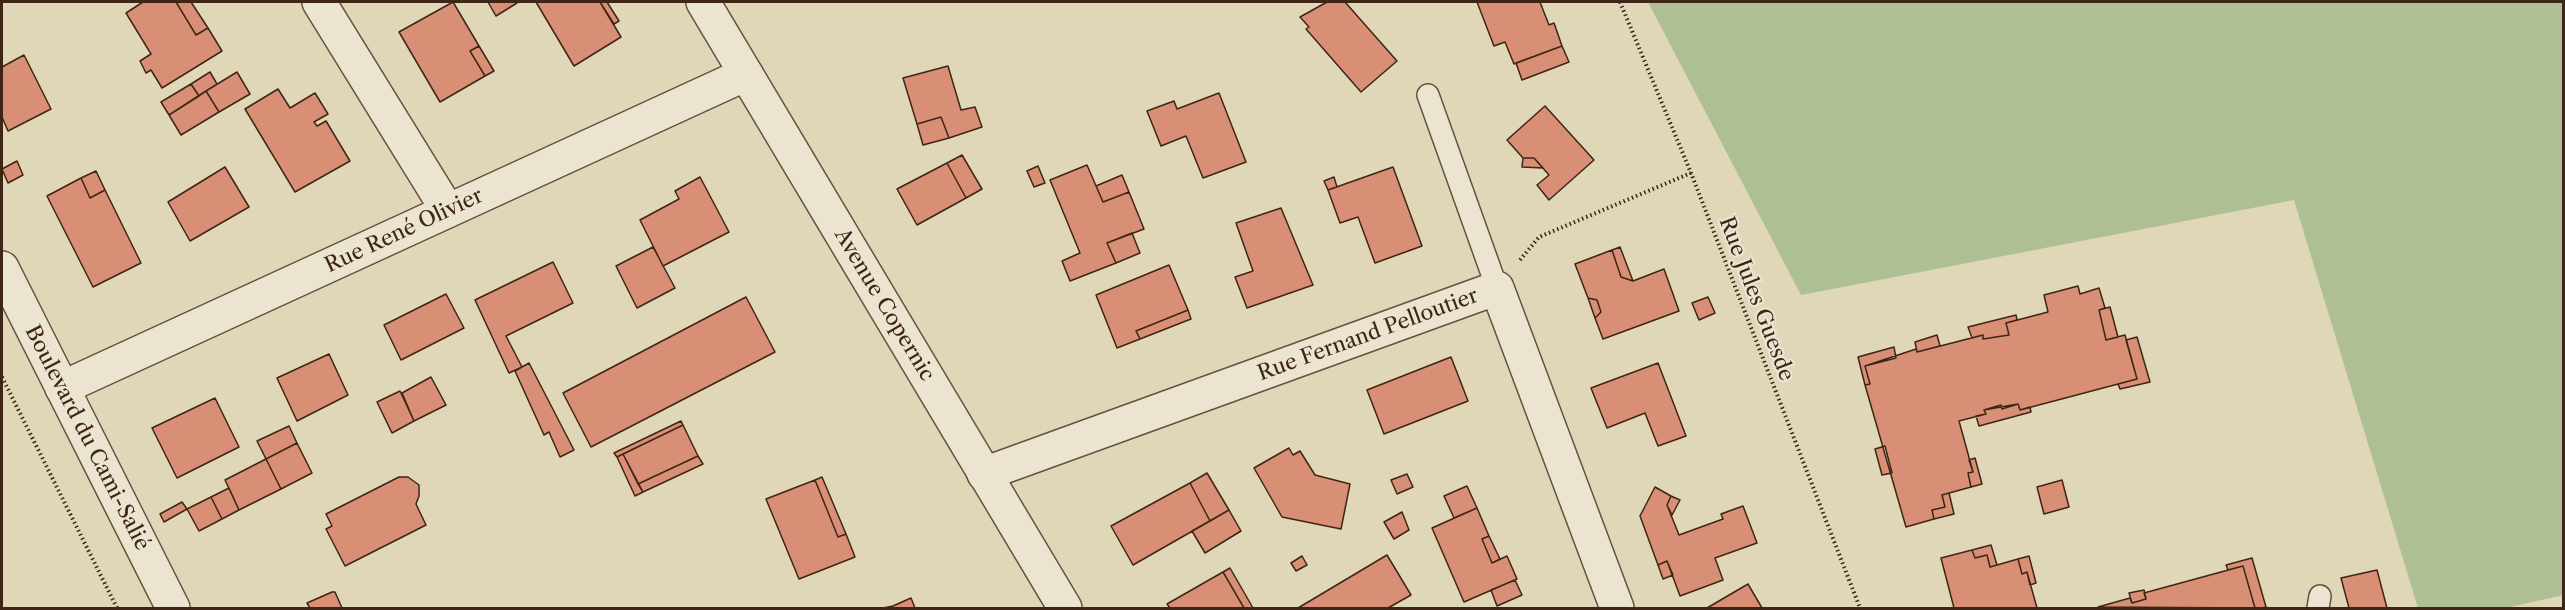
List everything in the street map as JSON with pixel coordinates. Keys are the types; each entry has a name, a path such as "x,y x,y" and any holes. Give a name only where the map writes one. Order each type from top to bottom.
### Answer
{"street":[{"path":"319,2 448,211"},
{"name":"Avenue Copernic","path":"703,2 1065,609"},
{"name":"Rue René Olivier","path":"62,388 746,74"},
{"name":"Boulevard du Cami-Salié","path":"2,268 173,609"},
{"name":"Rue Fernand Pelloutier","path":"984,474 1497,288 1617,609"}],"lane":[{"path":"1428,95 1497,288"}],"path":[{"name":"Rue Jules Guesde","path":"1620,2 1691,173 1860,609"},
{"path":"1497,288 1539,237 1691,173"},
{"path":"2,377 117,609"}],"green space":[{"path":"1648,2 2563,2 2563,595 2506,608 2418,608 2294,200 1801,295"}],"building":[{"path":"143,2 176,2 196,35 208,28 222,51 162,88 151,70 146,73 140,61 151,54 126,13"},
{"path":"176,2 191,2 208,28 196,35"},
{"path":"453,2 479,46 470,51 485,76 440,102 399,32"},
{"path":"488,2 516,2 517,3 496,16"},
{"path":"536,2 600,2 621,37 574,66"},
{"path":"600,2 607,2 619,21 614,24"},
{"path":"1327,2 1345,2 1397,61 1361,92 1306,29 1309,27 1300,17"},
{"path":"1477,2 1540,2 1549,25 1554,23 1562,46 1514,64 1505,42 1494,46"},
{"path":"479,46 494,71 485,76 470,51"},
{"path":"1562,46 1569,62 1522,80 1516,63"},
{"path":"24,55 51,109 8,131 2,117 2,67"},
{"path":"948,66 961,110 975,107 982,127 949,138 941,117 917,124 903,78"},
{"path":"210,72 217,84 199,96 191,84"},
{"path":"237,72 250,94 219,112 206,91"},
{"path":"191,84 199,96 169,115 161,102"},
{"path":"278,89 290,108 315,93 328,114 314,122 317,126 326,121 350,161 295,192 245,109"},
{"path":"206,91 219,112 181,135 169,115"},
{"path":"1219,93 1246,162 1203,178 1186,136 1161,146 1147,111 1174,101 1177,109"},
{"path":"1545,106 1594,160 1549,200 1537,185 1549,175 1534,158 1523,158 1507,140"},
{"path":"941,117 949,138 923,145 917,124"},
{"path":"962,155 982,189 966,198 947,163"},
{"path":"1523,158 1534,158 1543,168 1522,167"},
{"path":"17,161 23,175 8,183 2,169"},
{"path":"947,163 966,198 917,225 897,189"},
{"path":"1087,165 1103,202 1129,192 1144,229 1107,243 1116,263 1070,281 1062,261 1080,253 1050,180"},
{"path":"1038,166 1045,183 1034,187 1027,171"},
{"path":"225,167 249,207 190,241 168,202"},
{"path":"1393,167 1422,246 1375,263 1358,217 1340,223 1328,190"},
{"path":"96,171 105,190 90,198 81,178"},
{"path":"1122,175 1129,192 1103,202 1096,186"},
{"path":"700,177 729,232 663,266 640,220 679,199 675,191"},
{"path":"1334,177 1337,187 1328,190 1324,181"},
{"path":"81,178 90,198 105,190 141,263 93,287 47,196"},
{"path":"1281,208 1313,285 1247,308 1235,277 1253,271 1236,223"},
{"path":"1132,233 1140,253 1116,263 1107,243"},
{"path":"653,247 675,288 637,308 616,266"},
{"path":"1620,247 1633,281 1621,277 1612,250"},
{"path":"1612,250 1621,277 1633,281 1664,269 1679,311 1603,339 1595,318 1601,312 1597,300 1588,298 1575,264"},
{"path":"553,262 573,303 506,336 522,367 509,373 475,300"},
{"path":"1169,265 1188,310 1136,331 1140,339 1117,348 1096,295"},
{"path":"2078,286 2080,294 2099,288 2105,308 2099,310 2106,340 2125,335 2137,379 2020,410 2018,404 2002,409 2001,405 1984,410 1986,414 1959,421 1973,472 1968,473 1971,487 1942,495 1945,507 1932,510 1934,519 1906,527 1865,385 1870,384 1865,366 1916,349 1917,352 1983,335 1983,339 2009,335 2006,323 2048,312 2044,295"},
{"path":"446,294 464,328 401,360 384,325"},
{"path":"746,297 775,352 591,447 563,393"},
{"path":"1708,297 1715,313 1699,320 1692,303"},
{"path":"1588,298 1597,300 1601,312 1595,318"},
{"path":"2110,307 2118,337 2106,340 2099,310"},
{"path":"1188,310 1191,319 1140,339 1136,331"},
{"path":"2016,315 2017,320 2006,323 2009,335 1983,339 1983,335 1972,338 1968,327"},
{"path":"1937,335 1940,346 1917,352 1915,342"},
{"path":"2137,337 2150,382 2120,389 2118,384 2137,379 2126,340"},
{"path":"1894,347 1896,358 1865,366 1870,384 1865,385 1858,357"},
{"path":"329,354 348,395 297,421 277,378"},
{"path":"1451,357 1468,401 1384,434 1367,390"},
{"path":"529,363 574,450 560,457 549,432 544,435 515,371"},
{"path":"1658,363 1686,436 1658,446 1645,413 1607,428 1591,388"},
{"path":"431,377 446,405 414,421 402,393"},
{"path":"400,391 414,421 392,433 377,402"},
{"path":"215,398 239,447 177,478 152,428"},
{"path":"2018,404 2020,410 2030,407 2031,412 1979,426 1976,416 1986,414 1984,410"},
{"path":"681,421 683,425 617,457 614,453"},
{"path":"683,425 698,456 638,484 623,454"},
{"path":"289,426 297,443 266,459 257,441"},
{"path":"297,443 312,473 281,489 266,459"},
{"path":"1885,446 1892,473 1882,475 1875,449"},
{"path":"1289,448 1293,455 1300,451 1315,475 1350,484 1341,529 1282,517 1254,468"},
{"path":"623,454 643,492 635,496 617,457"},
{"path":"698,456 703,464 643,492 638,484"},
{"path":"1975,458 1982,484 1971,487 1968,473 1973,472 1969,460"},
{"path":"266,459 281,489 239,510 225,480"},
{"path":"1207,473 1229,510 1210,521 1190,483"},
{"path":"1407,474 1413,487 1397,494 1391,480"},
{"path":"399,477 408,477 419,485 416,504 426,525 345,566 326,529 332,526 326,514"},
{"path":"822,477 846,534 838,537 815,480"},
{"path":"815,480 838,537 846,534 855,557 799,579 766,499"},
{"path":"2062,480 2069,507 2044,514 2037,487"},
{"path":"1190,483 1210,521 1133,565 1111,526"},
{"path":"1467,486 1477,508 1454,518 1444,496"},
{"path":"1655,487 1671,496 1667,505 1679,535 1723,519 1721,514 1743,506 1757,543 1715,558 1723,580 1680,596 1667,561 1658,565 1640,516"},
{"path":"229,488 239,510 222,519 211,497"},
{"path":"1949,493 1954,514 1934,519 1932,510 1945,507 1942,495"},
{"path":"1671,496 1680,500 1672,515 1667,505"},
{"path":"211,497 222,519 199,531 187,509"},
{"path":"182,502 187,509 164,522 160,514"},
{"path":"1477,508 1489,536 1482,539 1492,563 1507,556 1517,579 1464,602 1432,528"},
{"path":"1229,510 1241,531 1205,553 1192,531"},
{"path":"1402,512 1409,530 1394,539 1384,522"},
{"path":"1489,536 1500,559 1492,563 1482,539"},
{"path":"1991,545 1997,565 1990,567 1987,555 1975,558 1972,550"},
{"path":"1972,550 1975,558 1987,555 1990,567 2018,559 2022,574 2027,572 2037,608 1954,608 1941,558"},
{"path":"1387,555 1411,595 1388,608 1298,608"},
{"path":"1302,556 1307,565 1296,571 1291,563"},
{"path":"2029,556 2036,583 2030,585 2027,572 2022,574 2018,559"},
{"path":"2252,558 2266,607 2262,608 2255,608 2243,566 2228,570 2226,565"},
{"path":"1667,561 1673,575 1663,579 1658,565"},
{"path":"2243,566 2255,608 2098,607 2130,598 2132,603 2146,599 2144,593"},
{"path":"1230,568 1253,608 1244,608 1223,572"},
{"path":"2377,570 2387,608 2349,608 2341,578"},
{"path":"1223,572 1244,608 1170,608 1167,604"},
{"path":"1515,580 1522,595 1497,606 1491,590"},
{"path":"1748,584 1762,608 1707,608"},
{"path":"2144,590 2146,599 2132,603 2129,593"},
{"path":"335,592 342,608 310,608 307,603"},
{"path":"911,598 915,608 883,608 893,606"}]}
